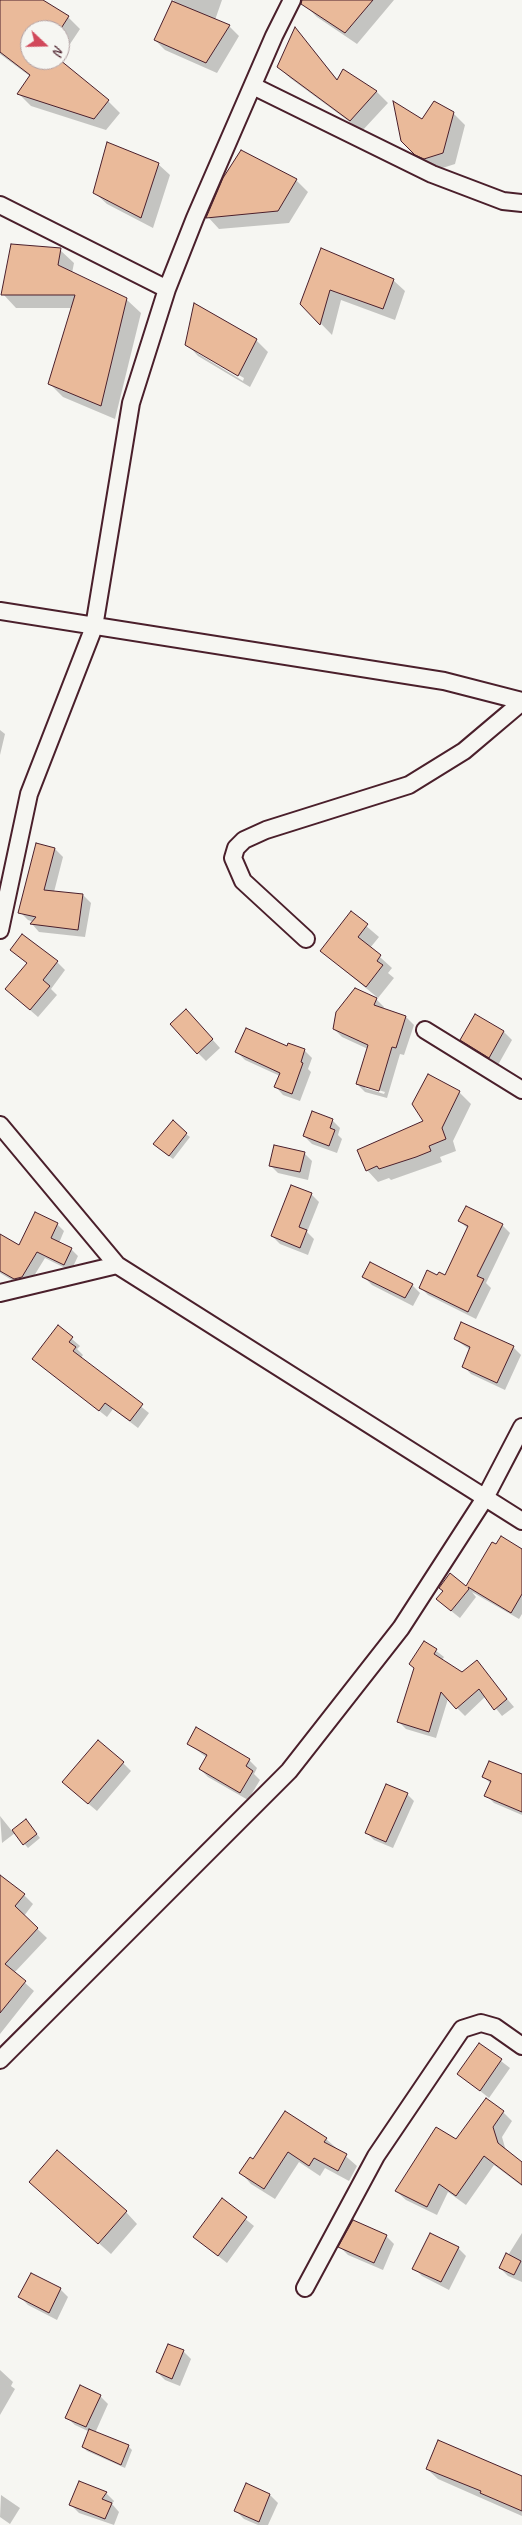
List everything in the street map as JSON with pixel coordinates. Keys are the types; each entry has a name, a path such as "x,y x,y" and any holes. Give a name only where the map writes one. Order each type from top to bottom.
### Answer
{"street":[{"path":"0,930 29,794 94,626 130,403 167,290 195,218 292,0"},
{"path":"253,86 432,174 504,201 522,203"},
{"path":"0,204 167,290"},
{"path":"0,611 444,682 522,702"},
{"path":"306,939 243,881 233,858 236,848 244,840 266,830 409,786 464,750 522,702"},
{"path":"424,1030 522,1090"},
{"path":"0,1125 117,1265 522,1522"},
{"path":"0,1293 117,1265"},
{"path":"2,2054 288,1771 401,1628 485,1498 522,1428"},
{"path":"305,2288 376,2156 462,2029 481,2023 495,2027 522,2046"}],"building":[{"path":"0,0 43,0 69,16 66,20 20,20 20,67 0,52"},
{"path":"302,0 373,0 345,33 301,4"},
{"path":"172,1 230,25 206,63 154,40"},
{"path":"295,27 337,80 343,69 377,91 350,121 277,67"},
{"path":"70,68 109,100 94,119 17,94 30,75 23,70 70,70"},
{"path":"393,101 422,119 434,101 454,112 443,153 424,159 415,155 401,141"},
{"path":"107,142 159,163 141,218 93,193"},
{"path":"241,150 297,179 278,211 206,218 223,178"},
{"path":"11,244 61,248 58,265 127,298 101,406 48,384 75,295 1,295"},
{"path":"321,248 394,279 383,309 330,290 320,325 300,304"},
{"path":"194,303 257,339 238,376 185,345"},
{"path":"36,843 55,848 44,890 83,894 78,930 30,924 36,917 18,913"},
{"path":"351,911 368,924 358,937 381,955 377,961 383,965 366,987 320,951"},
{"path":"22,934 58,961 43,980 50,986 30,1010 5,989 27,963 10,950"},
{"path":"355,988 377,998 374,1005 406,1016 396,1048 392,1047 379,1091 356,1084 368,1045 333,1029 336,1012"},
{"path":"186,1009 213,1039 197,1054 170,1024"},
{"path":"475,1014 504,1031 489,1058 460,1040"},
{"path":"246,1028 287,1046 288,1043 305,1049 301,1062 303,1063 292,1094 274,1087 280,1073 235,1052"},
{"path":"428,1074 460,1091 442,1128 446,1139 429,1146 431,1151 416,1157 379,1169 377,1166 366,1171 357,1150 423,1121 412,1104"},
{"path":"312,1111 333,1119 330,1128 335,1130 329,1146 303,1136"},
{"path":"173,1120 187,1133 169,1156 153,1144"},
{"path":"274,1145 305,1152 300,1172 269,1166"},
{"path":"291,1185 312,1193 299,1227 307,1230 300,1248 271,1236"},
{"path":"466,1206 503,1224 477,1276 484,1279 468,1312 419,1288 427,1270 437,1275 439,1272 445,1275 468,1226 458,1221"},
{"path":"35,1212 58,1223 51,1238 72,1248 64,1265 37,1252 22,1277 14,1279 0,1271 0,1234 19,1245"},
{"path":"370,1262 413,1284 405,1298 362,1277"},
{"path":"461,1322 514,1346 497,1383 462,1367 470,1347 454,1339"},
{"path":"58,1325 73,1337 69,1342 76,1347 73,1351 143,1404 130,1421 105,1403 99,1411 32,1359"},
{"path":"501,1536 522,1549 522,1594 511,1613 468,1587 469,1589 451,1611 436,1599 443,1591 439,1588 450,1573 466,1586 492,1542 496,1544"},
{"path":"424,1641 437,1649 434,1654 462,1672 477,1660 507,1699 494,1710 479,1689 456,1709 441,1692 429,1732 397,1722 414,1668 409,1664"},
{"path":"196,1727 250,1759 246,1766 253,1771 240,1793 199,1769 207,1755 187,1744"},
{"path":"98,1740 124,1762 88,1804 62,1782"},
{"path":"489,1761 522,1774 522,1812 484,1796 491,1781 482,1777"},
{"path":"386,1784 408,1793 386,1842 365,1833"},
{"path":"26,1819 37,1834 23,1845 12,1830"},
{"path":"0,1875 25,1894 15,1906 38,1928 5,1964 26,1981 0,2013"},
{"path":"479,2043 502,2059 480,2091 457,2074"},
{"path":"486,2098 504,2111 493,2127 498,2143 522,2162 522,2185 484,2156 456,2196 439,2184 427,2207 395,2191 436,2127 456,2139"},
{"path":"285,2111 327,2138 324,2142 347,2154 338,2171 314,2158 309,2166 288,2152 264,2189 239,2173 250,2157 253,2159"},
{"path":"57,2150 127,2211 98,2244 29,2182"},
{"path":"222,2198 247,2217 218,2256 193,2237"},
{"path":"353,2220 387,2235 374,2263 338,2247"},
{"path":"430,2233 459,2247 441,2282 412,2269"},
{"path":"506,2253 521,2261 514,2275 499,2268"},
{"path":"31,2273 61,2288 49,2313 18,2297"},
{"path":"168,2344 184,2350 172,2379 156,2372"},
{"path":"80,2385 101,2395 86,2427 65,2418"},
{"path":"89,2429 129,2445 121,2465 82,2447"},
{"path":"438,2440 522,2476 522,2511 480,2493 481,2491 426,2469"},
{"path":"79,2481 107,2492 102,2499 112,2503 105,2519 69,2505"},
{"path":"246,2483 270,2494 259,2522 234,2511"}]}
